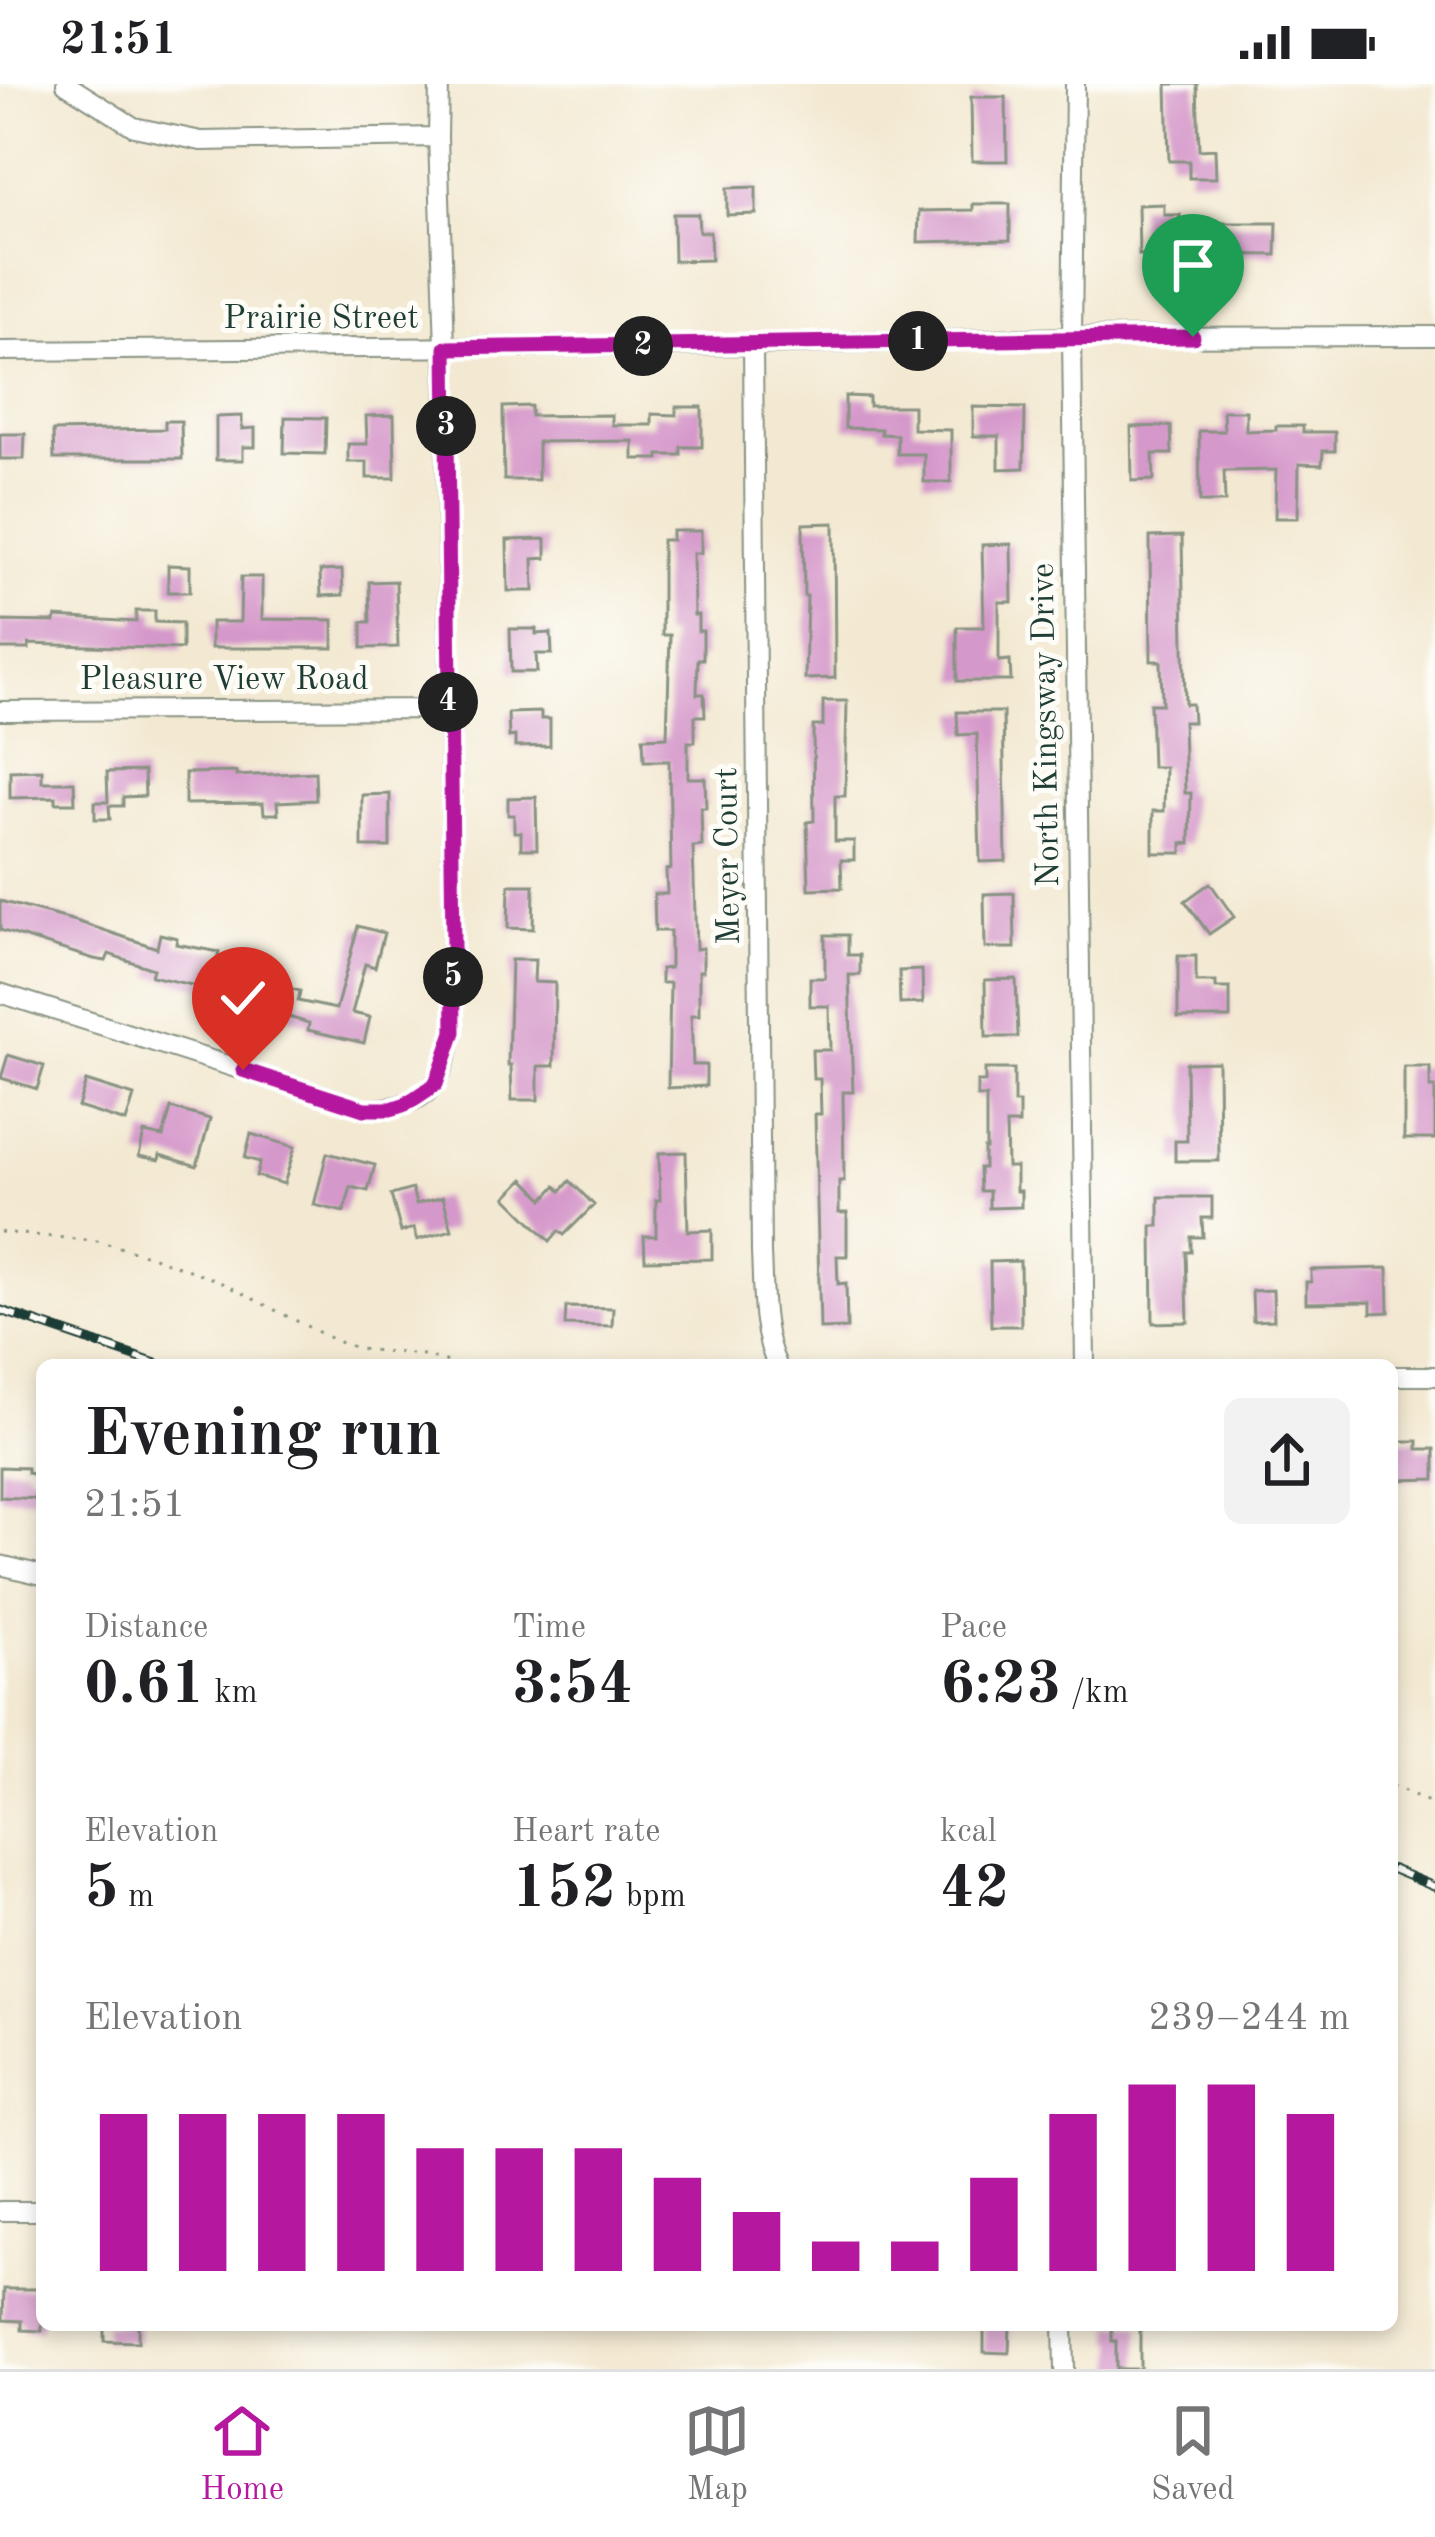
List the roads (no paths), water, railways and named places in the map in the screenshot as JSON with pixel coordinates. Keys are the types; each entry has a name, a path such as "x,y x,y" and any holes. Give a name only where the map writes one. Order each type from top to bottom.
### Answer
{"street":[{"path":"66,84 134,127 201,140 439,137"},
{"path":"0,993 364,1109 406,1104 436,1084 454,1032 440,84"},
{"name":"North Kingsway Drive","path":"1075,84 1072,337 1084,1359"},
{"name":"Prairie Street","path":"0,351 1435,336"},
{"name":"Meyer Court","path":"753,345 761,1253 765,1319 775,1359"},
{"name":"Pleasure View Road","path":"0,711 448,709"},
{"path":"1398,1376 1435,1376"},
{"path":"0,1565 36,1573"},
{"path":"0,2211 36,2211"},
{"path":"1064,2331 1064,2369"}],"railway":[{"path":"0,1310 143,1359"},
{"path":"1398,1872 1435,1887"}]}
